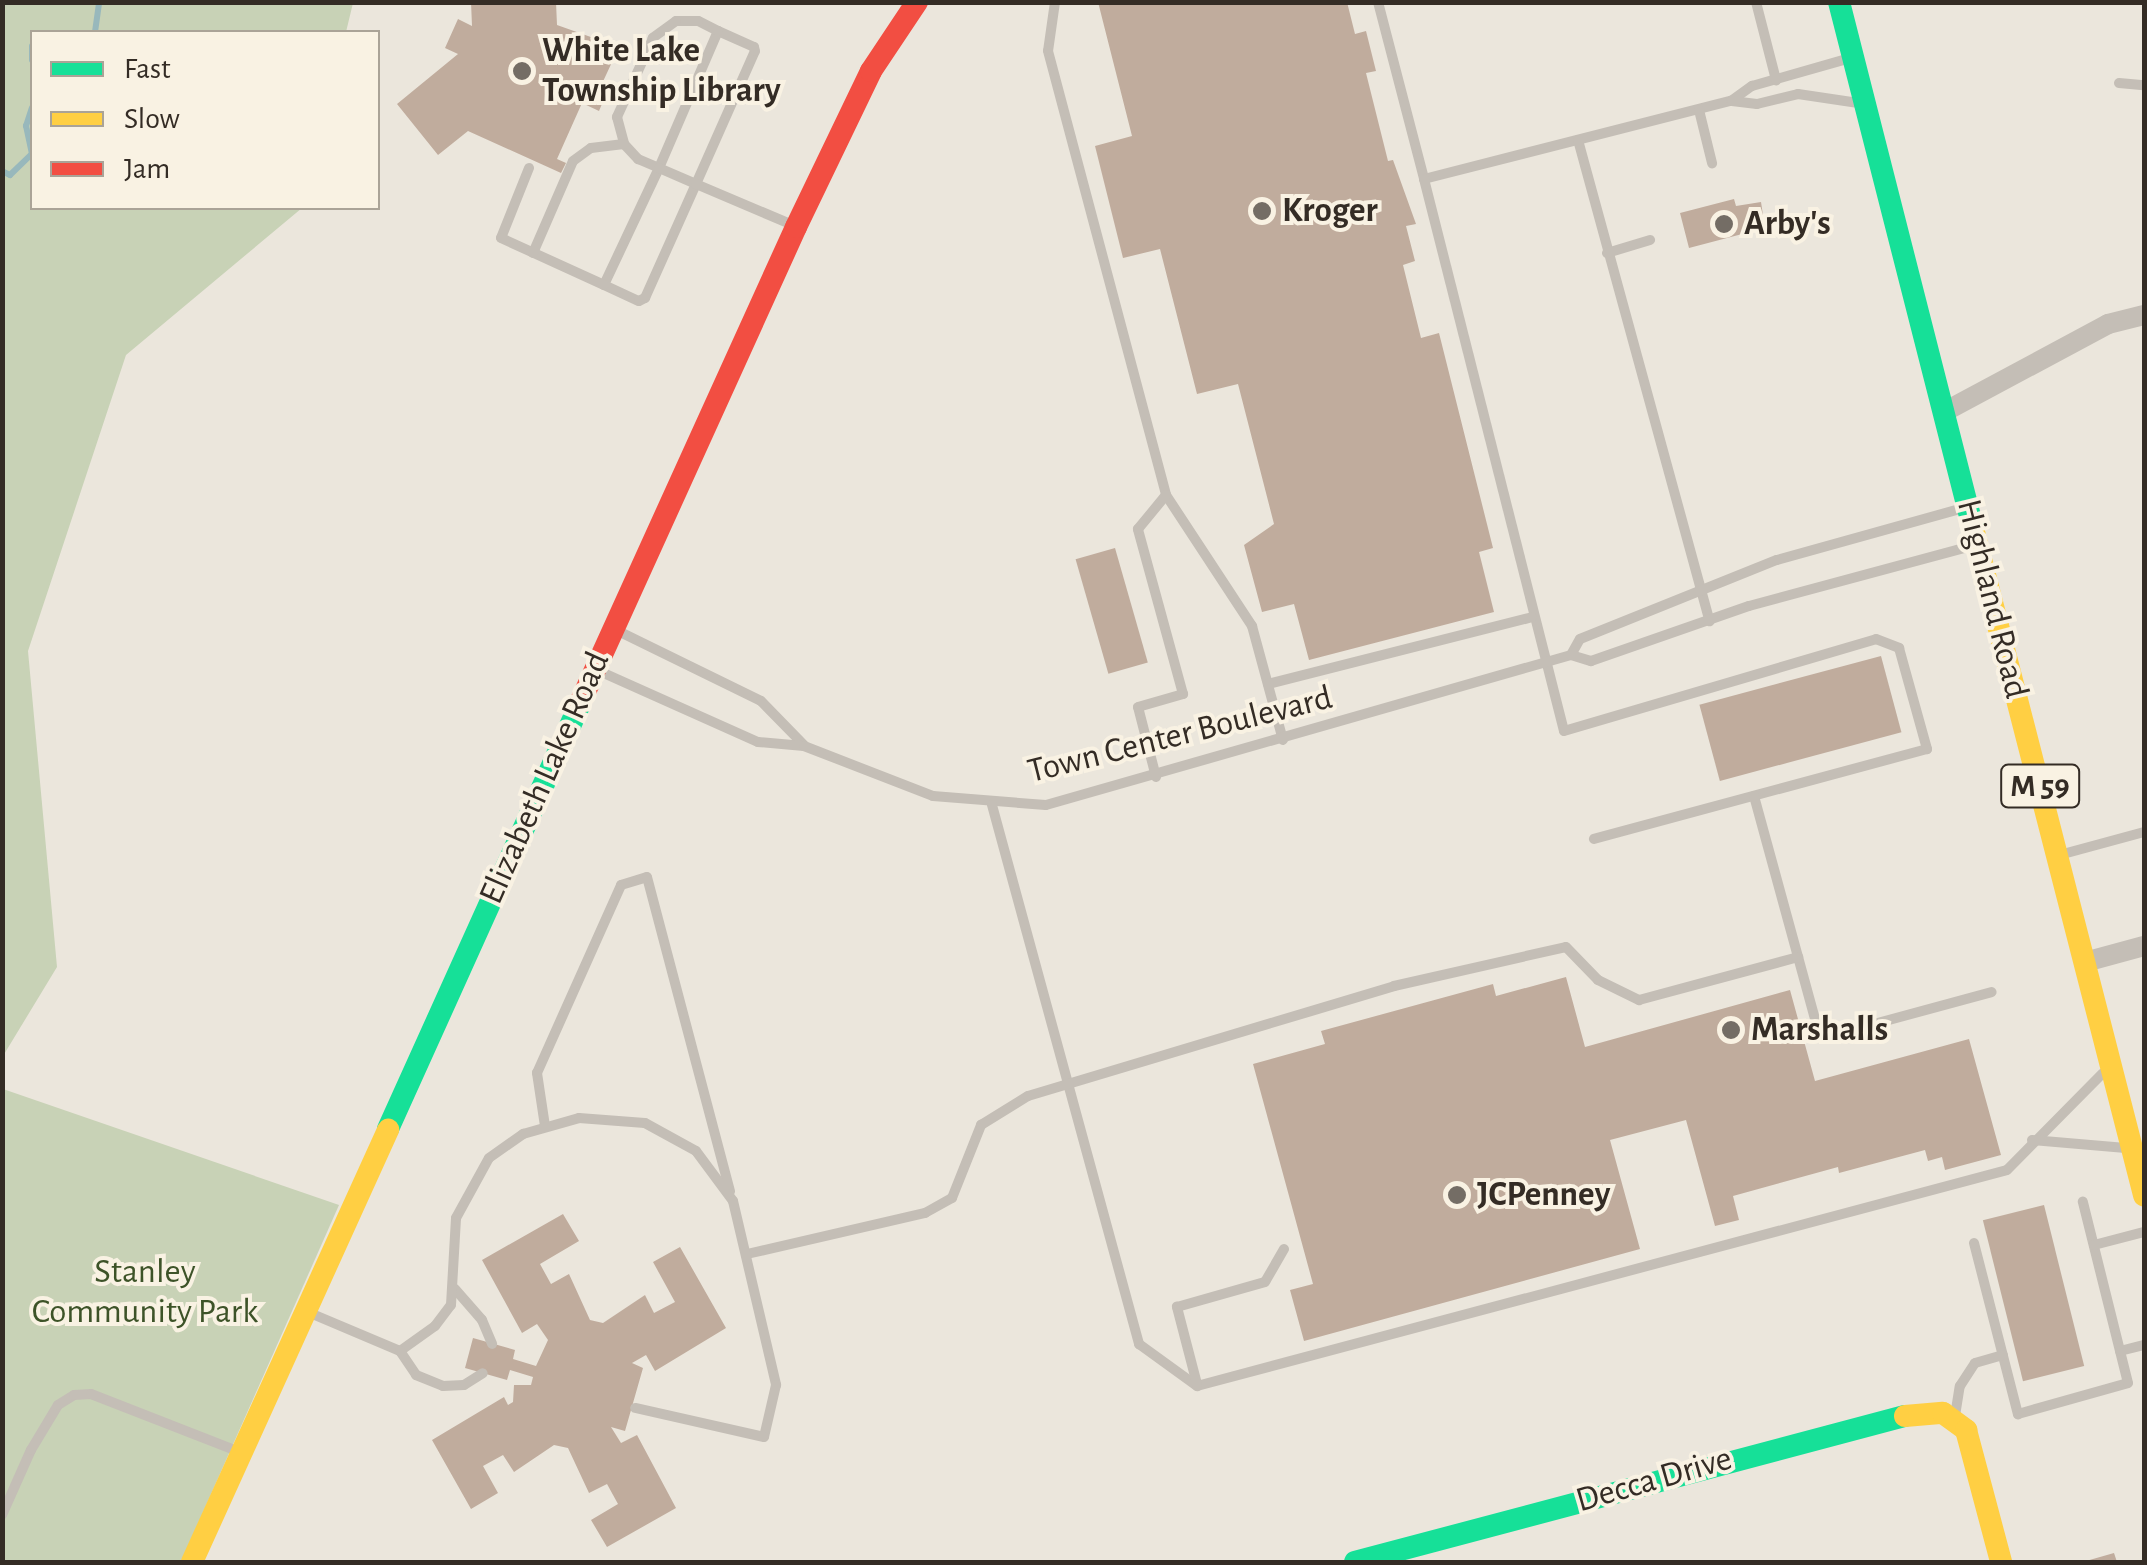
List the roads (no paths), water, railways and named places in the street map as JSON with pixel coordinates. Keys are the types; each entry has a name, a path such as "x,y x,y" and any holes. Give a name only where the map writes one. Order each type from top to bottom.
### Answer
{"main road":[{"name":"Elizabeth Lake Road","path":"192,1562 796,226 860,92 918,2"},
{"name":"Highland Road","path":"1840,2 2144,1195"},
{"name":"Decca Drive","path":"1355,1562 1899,1417 1955,1417"},
{"path":"1955,1417 1966,1430 2000,1562"}],"street":[{"path":"1944,412 2095,330 2144,314"},
{"path":"2085,962 2144,946"}],"lane":[{"path":"1055,2 1048,50 1166,495 1252,626 1283,740"},
{"path":"1378,2 1564,731 1876,638 1899,648 1927,748 1594,839"},
{"path":"1756,2 1776,80"},
{"path":"529,168 500,238 638,302 645,298 696,184 755,51 718,30 686,19 659,30 617,117 624,144 659,168 696,184 796,226"},
{"path":"604,286 718,30"},
{"path":"1424,179 1731,101 1776,80 1853,57"},
{"path":"2119,83 2144,85"},
{"path":"1731,101 1757,104 1798,94 1865,104"},
{"path":"1699,110 1712,164"},
{"path":"1578,140 1710,621"},
{"path":"533,253 577,157 624,144"},
{"path":"1607,253 1650,240"},
{"path":"1156,777 1138,707 1184,694 1138,529 1166,495"},
{"name":"Town Center Boulevard","path":"1571,655 1580,639 1777,560 1968,506"},
{"name":"Town Center Boulevard","path":"594,669 758,742 804,746 933,796 992,805 1046,805 1156,777 1571,655 1591,660 1710,621 1978,545"},
{"path":"1268,684 1532,617"},
{"name":"Town Center Boulevard","path":"613,628 761,701 804,746"},
{"path":"1754,796 1816,1022 1841,1033 1992,992"},
{"path":"992,805 1138,1344 1198,1386 2007,1170 2032,1140 2112,1066"},
{"path":"2058,855 2144,832"},
{"path":"545,1126 538,1074 621,884 646,876 776,1368 775,1402 764,1437 635,1408"},
{"path":"748,1254 925,1213 952,1198 981,1125 998,1109 1068,1083 1283,1024 1394,986 1566,947 1598,980 1639,1000 1798,956"},
{"path":"400,1350 443,1318 454,1289 453,1230 469,1186 505,1145 545,1126 610,1117 655,1126 696,1152 733,1201"},
{"path":"2032,1140 2133,1148"},
{"path":"1974,1244 2018,1414 2128,1383 2082,1202"},
{"path":"2094,1245 2144,1232"},
{"path":"1198,1386 1177,1307 1264,1282 1284,1249"},
{"path":"454,1289 482,1320 492,1344"},
{"path":"305,1311 400,1350 416,1375 443,1386 464,1385 483,1373"},
{"path":"2120,1352 2144,1345"},
{"path":"1955,1417 1960,1386 1975,1363 2002,1354"},
{"path":"2,1515 58,1405 74,1395 91,1394 240,1453"}],"waterway":[{"path":"95,30 99,2"},
{"path":"30,114 26,126 30,145"},
{"path":"2,171 10,175 30,156"}],"place":[{"name":"White Lake Township Library","path":"522,71"},
{"name":"Kroger","path":"1262,211"},
{"name":"Arby's","path":"1724,224"},
{"name":"Marshalls","path":"1731,1030"},
{"name":"JCPenney","path":"1457,1195"}],"park label":[{"name":"Stanley Community Park","path":"145,1292"}]}
